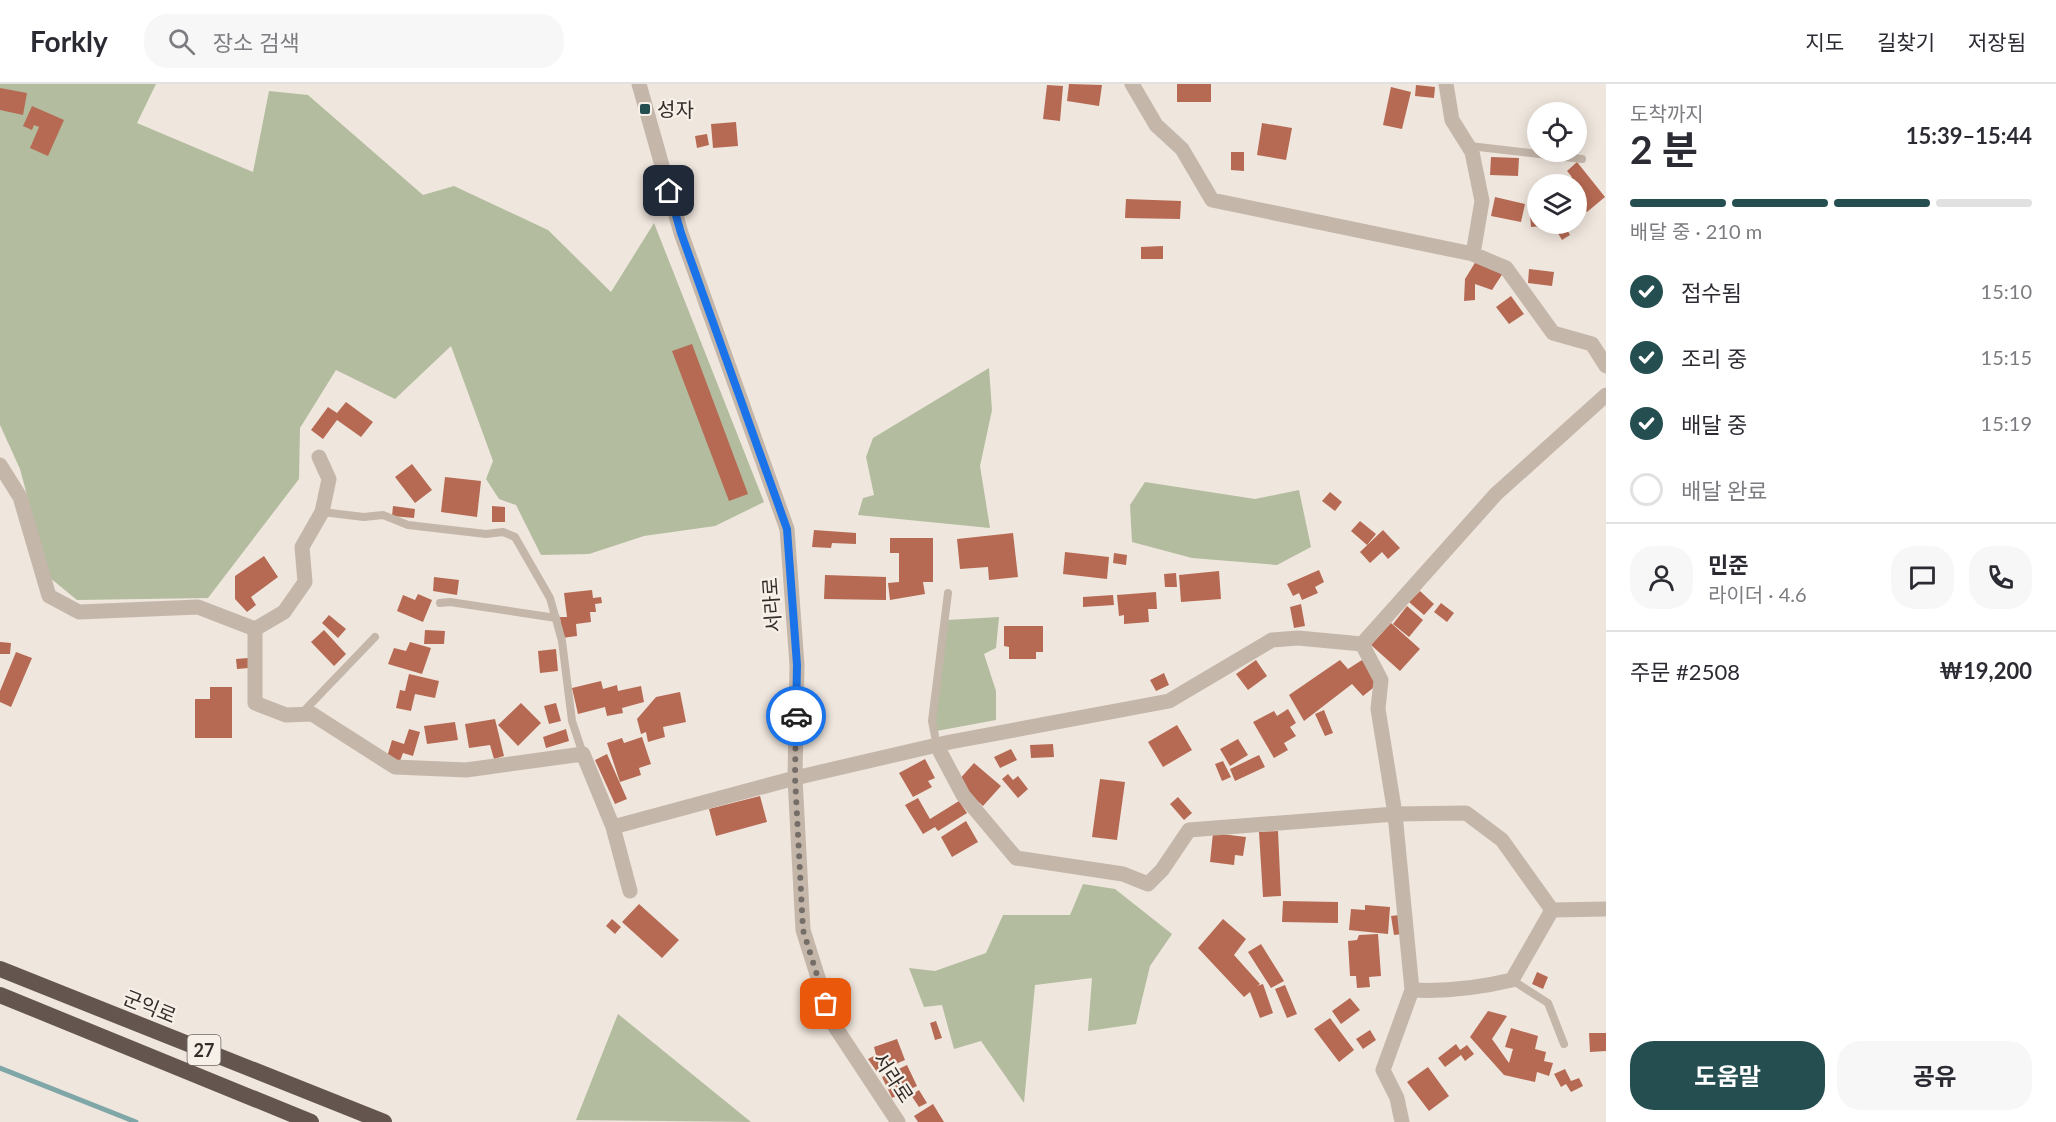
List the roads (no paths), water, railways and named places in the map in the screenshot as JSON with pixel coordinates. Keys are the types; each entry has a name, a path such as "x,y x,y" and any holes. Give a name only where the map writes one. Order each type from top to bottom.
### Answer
{"highway":[{"name":"군익로","path":"0,969 384,1122"},
{"path":"0,995 311,1122"}],"street":[{"path":"1132,84 1156,125 1182,149 1212,200 1473,254 1506,268 1553,333 1592,344 1606,366"},
{"path":"1446,84 1452,120 1472,152 1482,201 1473,254"},
{"name":"서라로","path":"640,85 681,233 787,529 797,665 795,777 803,930 832,1022 898,1122"},
{"path":"1362,644 1496,494 1606,395"},
{"path":"255,629 284,612 304,582 302,547 322,512 329,479 319,457"},
{"path":"0,465 20,497 49,596 79,612 198,607 255,629"},
{"path":"255,629 255,703 286,715 312,714 395,767 466,770 583,754 614,827 630,891"},
{"path":"614,827 795,777 937,746 1169,701 1272,640 1298,638 1362,644"},
{"path":"1362,644 1381,680 1378,709 1395,814 1413,990 1383,1070 1397,1098 1402,1122"},
{"path":"937,746 963,795 1016,858 1123,874 1148,884 1162,870 1189,830 1395,814 1466,813 1502,840 1552,910"},
{"path":"1552,910 1606,909"},
{"path":"1413,990 1438,992 1479,988 1512,980 1552,910"}],"lane":[{"path":"1468,146 1527,153"},
{"path":"322,512 364,517 383,515 408,525 486,534 503,532 515,537 550,598 561,640 572,721 583,754"},
{"path":"937,746 932,721 948,593"},
{"path":"440,603 450,602 556,618"},
{"path":"301,715 375,637"},
{"path":"1512,980 1548,1003 1564,1044"}],"waterway":[{"path":"0,1068 136,1122"}],"place":[{"name":"성자","path":"645,109"}]}
